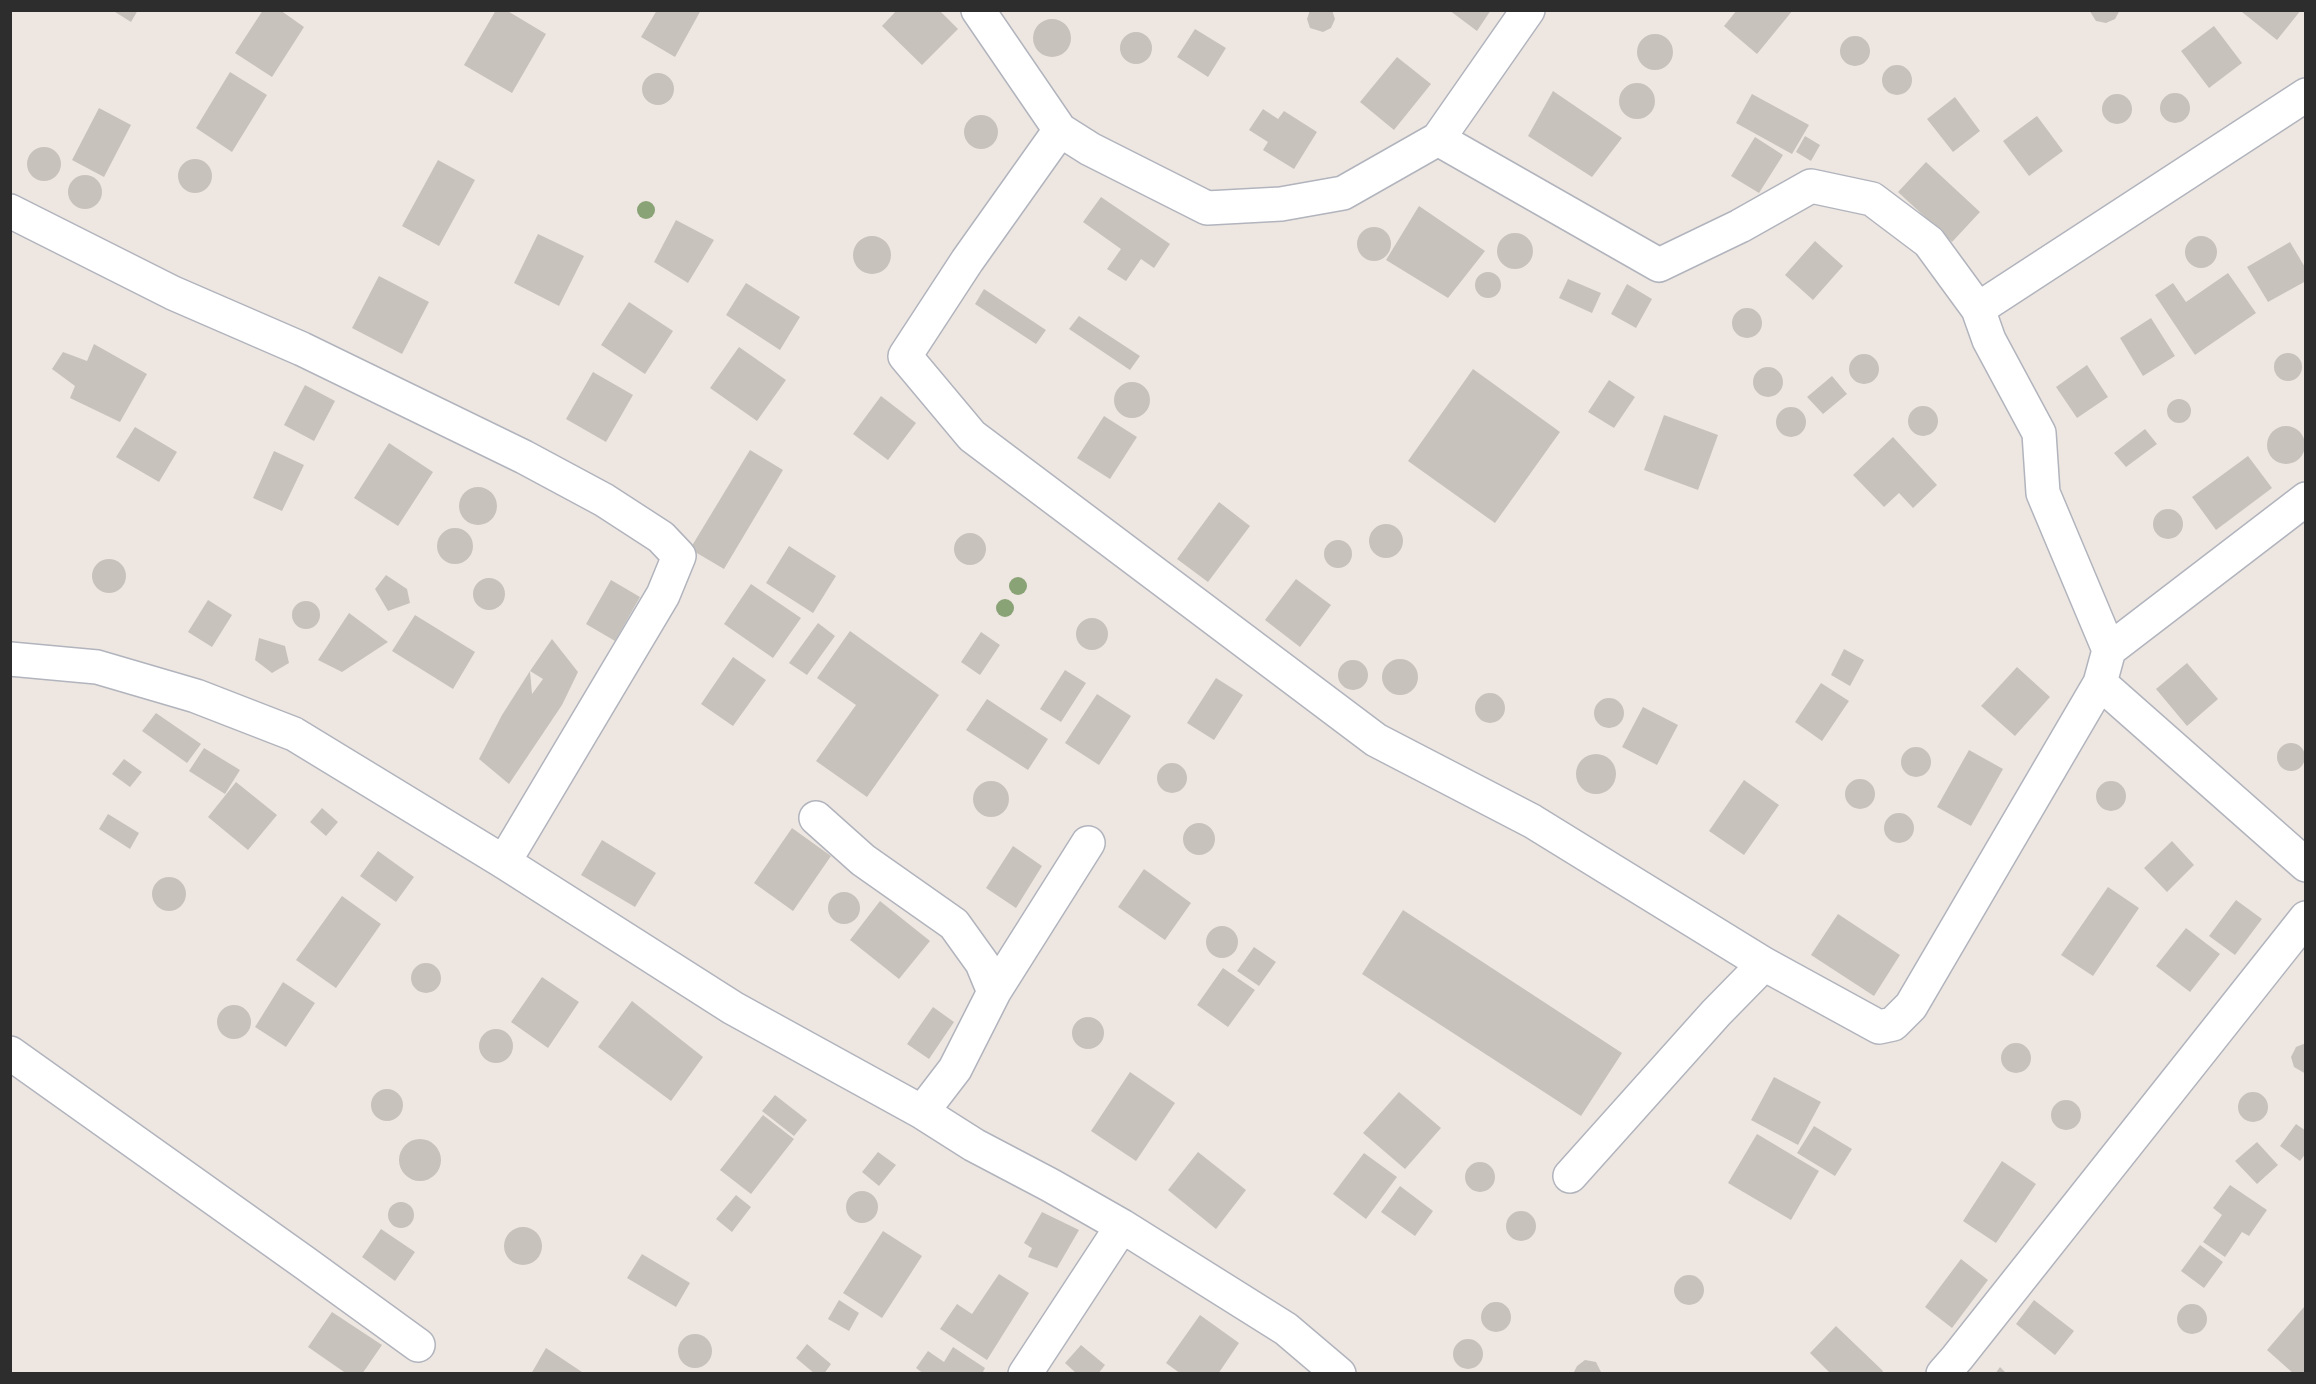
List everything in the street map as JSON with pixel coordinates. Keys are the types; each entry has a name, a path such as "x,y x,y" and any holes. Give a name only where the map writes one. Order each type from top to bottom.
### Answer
{"street":[{"path":"978,10 1060,130 1090,149 1207,208 1281,204 1343,193 1438,139 1528,10"},
{"path":"1978,309 2306,95"},
{"path":"1060,130 967,261 905,356 972,436 1376,740 1532,821 1764,964 1879,1027 1893,1024 1911,1006 2100,682 2109,650 2306,499"},
{"path":"1438,139 1659,265 1740,226 1811,186 1872,199 1929,242 1978,309 1989,340 2039,433 2043,493 2109,650"},
{"path":"10,211 173,293 302,349 524,457 604,501 652,531 679,556 663,595 504,862"},
{"path":"10,659 97,667 196,696 294,734 504,862 733,1008 1122,1226 1286,1329 1339,1374"},
{"path":"2100,682 2306,865"},
{"path":"816,818 863,860 954,924 982,963 994,992"},
{"path":"922,1112 955,1069 994,992 1088,843"},
{"path":"1943,1374 1958,1359 2306,918"},
{"path":"1569,1176 1716,1013 1764,964"},
{"path":"10,1053 418,1345"},
{"path":"1025,1374 1122,1226"}],"building":[{"path":"112,10 138,10 131,22"},
{"path":"263,10 280,10 304,27 272,77 235,53"},
{"path":"496,10 506,10 546,34 512,93 464,65"},
{"path":"657,10 701,10 675,57 641,37"},
{"path":"897,10 939,10 958,29 922,65 882,26"},
{"path":"1310,10 1332,10 1335,19 1331,28 1323,32 1310,28 1307,19"},
{"path":"1449,10 1491,10 1477,31"},
{"path":"1737,10 1793,10 1757,54 1724,26"},
{"path":"2089,10 2120,10 2115,19 2106,23 2096,21"},
{"path":"2244,10 2301,10 2277,40 2242,12"},
{"path":"1052,19 1066,24 1071,38 1066,52 1052,57 1038,52 1033,38 1038,24"},
{"path":"2214,26 2242,63 2209,88 2181,51"},
{"path":"1195,29 1226,48 1208,77 1177,57"},
{"path":"1136,32 1147,37 1152,48 1147,59 1136,64 1125,59 1120,48 1125,37"},
{"path":"1655,34 1668,39 1673,52 1668,65 1655,70 1642,65 1637,52 1642,39"},
{"path":"1855,36 1866,40 1870,51 1866,62 1855,66 1844,62 1840,51 1844,40"},
{"path":"1397,57 1431,84 1394,130 1360,102"},
{"path":"1897,65 1908,69 1912,80 1908,91 1897,95 1886,91 1882,80 1886,69"},
{"path":"230,72 267,95 232,152 196,128"},
{"path":"658,73 669,78 674,89 669,100 658,105 647,100 642,89 647,78"},
{"path":"1637,83 1649,89 1655,101 1649,113 1637,119 1625,113 1619,101 1625,89"},
{"path":"1553,91 1622,138 1592,177 1528,136"},
{"path":"2175,93 2186,97 2190,108 2186,119 2175,123 2164,119 2160,108 2164,97"},
{"path":"1752,94 1809,125 1792,154 1736,123"},
{"path":"2117,94 2128,98 2132,109 2128,120 2117,124 2106,120 2102,109 2106,98"},
{"path":"1955,97 1980,131 1953,152 1927,119"},
{"path":"99,108 131,125 104,177 72,160"},
{"path":"1263,109 1278,119 1284,111 1317,132 1294,169 1263,150 1268,142 1249,130"},
{"path":"981,115 993,120 998,132 993,144 981,149 969,144 964,132 969,120"},
{"path":"2037,116 2063,151 2029,176 2003,141"},
{"path":"1805,136 1820,145 1811,161 1796,152"},
{"path":"1755,137 1783,155 1759,193 1731,176"},
{"path":"44,147 56,152 61,164 56,176 44,181 32,176 27,164 32,152"},
{"path":"195,159 207,164 212,176 207,188 195,193 183,188 178,176 183,164"},
{"path":"438,160 475,180 439,246 402,226"},
{"path":"1926,162 1980,212 1952,242 1898,192"},
{"path":"85,175 97,180 102,192 97,204 85,209 73,204 68,192 73,180"},
{"path":"1101,197 1170,244 1154,268 1141,259 1126,281 1107,269 1121,249 1083,222"},
{"path":"1419,206 1485,251 1448,298 1386,260"},
{"path":"676,220 714,240 688,283 654,262"},
{"path":"1374,227 1386,232 1391,244 1386,256 1374,261 1362,256 1357,244 1362,232"},
{"path":"1515,233 1528,238 1533,251 1528,264 1515,269 1502,264 1497,251 1502,238"},
{"path":"538,234 584,256 559,306 514,283"},
{"path":"872,236 885,242 891,255 885,268 872,274 859,268 853,255 859,242"},
{"path":"2201,236 2212,241 2217,252 2212,263 2201,268 2190,263 2185,252 2190,241"},
{"path":"1815,241 1843,266 1813,300 1785,275"},
{"path":"2290,242 2306,269 2306,281 2268,302 2247,267"},
{"path":"1488,272 1497,276 1501,285 1497,294 1488,298 1479,294 1475,285 1479,276"},
{"path":"2228,273 2256,313 2195,355 2155,295 2173,283 2186,302"},
{"path":"379,276 429,302 402,354 352,328"},
{"path":"1568,279 1601,293 1592,313 1559,298"},
{"path":"746,283 800,317 780,350 726,315"},
{"path":"1627,284 1652,299 1636,328 1611,314"},
{"path":"984,289 1046,330 1036,344 975,304"},
{"path":"629,302 673,331 645,374 601,345"},
{"path":"1747,308 1758,312 1762,323 1758,334 1747,338 1736,334 1732,323 1736,312"},
{"path":"1079,316 1140,356 1130,370 1069,329"},
{"path":"2151,318 2175,356 2143,376 2120,338"},
{"path":"94,344 147,374 120,422 70,398 75,386 52,369 63,352 87,361"},
{"path":"739,347 786,380 757,421 710,388"},
{"path":"2288,353 2298,357 2302,367 2298,377 2288,381 2278,377 2274,367 2278,357"},
{"path":"1864,354 1875,358 1879,369 1875,380 1864,384 1853,380 1849,369 1853,358"},
{"path":"2087,365 2108,397 2077,418 2056,387"},
{"path":"1768,367 1779,371 1783,382 1779,393 1768,397 1757,393 1753,382 1757,371"},
{"path":"1473,369 1560,432 1495,523 1408,461"},
{"path":"593,372 633,395 606,442 566,419"},
{"path":"1832,376 1847,394 1823,414 1807,397"},
{"path":"1609,380 1635,397 1614,428 1588,412"},
{"path":"1132,382 1145,387 1150,400 1145,413 1132,418 1119,413 1114,400 1119,387"},
{"path":"305,385 335,401 314,441 284,425"},
{"path":"881,396 916,423 888,460 853,434"},
{"path":"2174,399 2184,399 2191,406 2191,416 2184,423 2174,423 2167,416 2167,406"},
{"path":"1923,406 1934,410 1938,421 1934,432 1923,436 1912,432 1908,421 1912,410"},
{"path":"1791,407 1802,411 1806,422 1802,433 1791,437 1780,433 1776,422 1780,411"},
{"path":"1664,415 1718,435 1698,490 1644,470"},
{"path":"1104,416 1137,437 1110,479 1077,458"},
{"path":"2286,426 2299,432 2305,445 2299,458 2286,464 2273,458 2267,445 2273,432"},
{"path":"135,427 177,452 159,482 116,457"},
{"path":"2145,429 2157,444 2126,467 2114,453"},
{"path":"1893,437 1937,485 1913,508 1899,493 1884,507 1853,475"},
{"path":"389,443 433,472 398,526 354,498"},
{"path":"750,450 783,470 724,569 690,549"},
{"path":"274,451 304,465 282,511 253,498"},
{"path":"2248,456 2272,488 2216,530 2192,497"},
{"path":"478,487 492,492 497,506 492,520 478,525 464,520 459,506 464,492"},
{"path":"1219,502 1250,526 1208,582 1177,559"},
{"path":"2168,509 2179,513 2183,524 2179,535 2168,539 2157,535 2153,524 2157,513"},
{"path":"1386,524 1398,529 1403,541 1398,553 1386,558 1374,553 1369,541 1374,529"},
{"path":"455,528 468,533 473,546 468,559 455,564 442,559 437,546 442,533"},
{"path":"970,533 981,538 986,549 981,560 970,565 959,560 954,549 959,538"},
{"path":"1338,540 1348,544 1352,554 1348,564 1338,568 1328,564 1324,554 1328,544"},
{"path":"789,546 836,576 813,613 766,583"},
{"path":"109,559 121,564 126,576 121,588 109,593 97,588 92,576 97,564"},
{"path":"386,575 407,589 410,603 388,611 375,589"},
{"path":"489,578 500,583 505,594 500,605 489,610 478,605 473,594 478,583"},
{"path":"1296,579 1331,605 1300,647 1265,620"},
{"path":"611,580 640,597 615,641 586,624"},
{"path":"751,584 801,618 773,658 724,624"},
{"path":"208,600 232,615 212,647 188,632"},
{"path":"306,601 316,605 320,615 316,625 306,629 296,625 292,615 296,605"},
{"path":"349,613 388,642 342,672 318,660"},
{"path":"415,615 475,652 453,689 392,651"},
{"path":"1092,618 1103,623 1108,634 1103,645 1092,650 1081,645 1076,634 1081,623"},
{"path":"818,623 835,636 807,675 789,663"},
{"path":"850,631 939,695 867,797 816,761 856,705 817,678"},
{"path":"981,632 1000,645 980,675 961,662"},
{"path":"259,638 285,646 289,663 272,673 255,660"},
{"path":"552,639 578,672 562,705 509,784 479,759 502,715 530,671","holes":["530,671 543,679 532,694"]},
{"path":"1844,649 1864,660 1850,686 1831,675"},
{"path":"733,657 766,680 733,726 701,704"},
{"path":"1400,659 1413,664 1418,677 1413,690 1400,695 1387,690 1382,677 1387,664"},
{"path":"1353,660 1364,664 1368,675 1364,686 1353,690 1342,686 1338,675 1342,664"},
{"path":"2187,663 2218,699 2187,726 2156,689"},
{"path":"2017,667 2050,697 2015,736 1981,706"},
{"path":"1065,670 1086,683 1061,722 1040,709"},
{"path":"1216,678 1243,695 1214,740 1187,723"},
{"path":"1821,683 1849,701 1822,741 1795,722"},
{"path":"1490,693 1501,697 1505,708 1501,719 1490,723 1479,719 1475,708 1479,697"},
{"path":"1097,694 1131,716 1099,765 1065,743"},
{"path":"1609,698 1620,702 1624,713 1620,724 1609,728 1598,724 1594,713 1598,702"},
{"path":"987,699 1048,739 1028,770 966,730"},
{"path":"1643,707 1678,725 1657,765 1622,747"},
{"path":"156,713 201,744 187,763 142,731"},
{"path":"2291,743 2301,747 2305,757 2301,767 2291,771 2281,767 2277,757 2281,747"},
{"path":"1916,747 1927,751 1931,762 1927,773 1916,777 1905,773 1901,762 1905,751"},
{"path":"204,748 240,770 225,794 189,771"},
{"path":"1969,750 2003,769 1971,826 1937,807"},
{"path":"1596,754 1604,755 1610,760 1615,766 1615,782 1610,788 1604,793 1596,794 1588,793 1582,788 1577,782 1576,774 1577,766 1582,760 1588,755"},
{"path":"124,759 142,772 130,787 112,774"},
{"path":"1172,763 1183,767 1187,778 1183,789 1172,793 1161,789 1157,778 1161,767"},
{"path":"1860,779 1871,783 1875,794 1871,805 1860,809 1849,805 1845,794 1849,783"},
{"path":"1744,780 1779,805 1744,855 1709,831"},
{"path":"991,781 1004,786 1009,799 1004,812 991,817 978,812 973,799 978,786"},
{"path":"2111,781 2122,785 2126,796 2122,807 2111,811 2100,807 2096,796 2100,785"},
{"path":"236,782 277,815 248,850 208,817"},
{"path":"322,808 338,822 326,836 310,822"},
{"path":"1899,813 1910,817 1914,828 1910,839 1899,843 1888,839 1884,828 1888,817"},
{"path":"108,814 139,833 130,849 99,829"},
{"path":"1199,823 1210,828 1215,839 1210,850 1199,855 1188,850 1183,839 1188,828"},
{"path":"792,828 831,856 793,911 754,883"},
{"path":"602,840 656,873 635,907 581,875"},
{"path":"2172,841 2194,865 2167,892 2144,868"},
{"path":"1013,846 1042,866 1016,908 986,888"},
{"path":"378,851 414,877 396,902 360,876"},
{"path":"1144,869 1191,903 1165,940 1118,907"},
{"path":"169,877 181,882 186,894 181,906 169,911 157,906 152,894 157,882"},
{"path":"2108,887 2139,908 2093,976 2061,955"},
{"path":"844,892 855,897 860,908 855,919 844,924 833,919 828,908 833,897"},
{"path":"342,896 381,924 336,988 296,960"},
{"path":"2236,900 2262,919 2235,955 2209,936"},
{"path":"880,901 930,941 899,979 850,940"},
{"path":"1403,910 1622,1053 1581,1116 1362,974"},
{"path":"1838,914 1900,955 1874,996 1811,955"},
{"path":"1222,926 1234,930 1238,942 1234,954 1222,958 1210,954 1206,942 1210,930"},
{"path":"2186,928 2220,954 2190,992 2156,966"},
{"path":"1254,947 1276,962 1259,986 1237,971"},
{"path":"426,963 437,967 441,978 437,989 426,993 415,989 411,978 415,967"},
{"path":"1223,968 1255,990 1228,1027 1197,1005"},
{"path":"542,977 579,1002 548,1048 511,1022"},
{"path":"283,982 315,1003 286,1047 255,1027"},
{"path":"632,1001 703,1057 671,1101 598,1047"},
{"path":"234,1005 246,1010 251,1022 246,1034 234,1039 222,1034 217,1022 222,1010"},
{"path":"933,1007 954,1022 929,1059 907,1044"},
{"path":"1088,1017 1099,1022 1104,1033 1099,1044 1088,1049 1077,1044 1072,1033 1077,1022"},
{"path":"496,1029 508,1034 513,1046 508,1058 496,1063 484,1058 479,1046 484,1034"},
{"path":"2016,1043 2027,1047 2031,1058 2027,1069 2016,1073 2005,1069 2001,1058 2005,1047"},
{"path":"2306,1043 2306,1074 2294,1067 2291,1057 2296,1047"},
{"path":"1130,1072 1175,1103 1136,1161 1091,1131"},
{"path":"1774,1077 1821,1102 1798,1145 1751,1120"},
{"path":"387,1089 399,1093 403,1105 399,1117 387,1121 375,1117 371,1105 375,1093"},
{"path":"1399,1092 1441,1128 1405,1169 1363,1133"},
{"path":"2253,1092 2264,1096 2268,1107 2264,1118 2253,1122 2242,1118 2238,1107 2242,1096"},
{"path":"775,1095 807,1120 794,1136 762,1111"},
{"path":"2066,1100 2077,1104 2081,1115 2077,1126 2066,1130 2055,1126 2051,1115 2055,1104"},
{"path":"763,1115 794,1139 751,1194 720,1170"},
{"path":"2296,1124 2306,1131 2306,1153 2300,1161 2280,1146"},
{"path":"1814,1126 1852,1149 1835,1176 1797,1153"},
{"path":"1757,1134 1819,1171 1791,1220 1728,1183"},
{"path":"420,1139 435,1145 441,1160 435,1175 420,1181 405,1175 399,1160 405,1145"},
{"path":"2257,1142 2278,1165 2257,1184 2235,1161"},
{"path":"878,1152 896,1165 879,1186 862,1172"},
{"path":"1198,1152 1246,1190 1216,1229 1168,1190"},
{"path":"1364,1153 1397,1177 1366,1219 1333,1194"},
{"path":"2002,1161 2036,1184 1996,1243 1963,1221"},
{"path":"1480,1162 1491,1166 1495,1177 1491,1188 1480,1192 1469,1188 1465,1177 1469,1166"},
{"path":"2230,1185 2267,1210 2249,1236 2242,1232 2225,1257 2203,1242 2222,1215 2213,1208"},
{"path":"1400,1186 1433,1211 1415,1236 1381,1212"},
{"path":"862,1191 874,1195 878,1207 874,1219 862,1223 850,1219 846,1207 850,1195"},
{"path":"736,1195 751,1207 732,1232 716,1219"},
{"path":"401,1202 410,1206 414,1215 410,1224 401,1228 392,1224 388,1215 392,1206"},
{"path":"1521,1211 1532,1215 1536,1226 1532,1237 1521,1241 1510,1237 1506,1226 1510,1215"},
{"path":"1042,1212 1079,1230 1057,1268 1028,1257 1032,1248 1024,1243"},
{"path":"523,1227 536,1233 542,1246 536,1259 523,1265 510,1259 504,1246 510,1233"},
{"path":"381,1229 415,1252 395,1281 362,1257"},
{"path":"883,1231 922,1256 882,1318 843,1293"},
{"path":"2200,1245 2223,1262 2204,1288 2181,1271"},
{"path":"642,1254 690,1283 676,1307 627,1278"},
{"path":"1961,1259 1988,1280 1952,1328 1925,1307"},
{"path":"999,1274 1029,1293 987,1360 940,1329 957,1304 972,1314"},
{"path":"1689,1275 1700,1279 1704,1290 1700,1301 1689,1305 1678,1301 1674,1290 1678,1279"},
{"path":"839,1300 859,1313 849,1331 828,1319"},
{"path":"2034,1300 2074,1331 2055,1355 2016,1324"},
{"path":"1496,1302 1507,1306 1511,1317 1507,1328 1496,1332 1485,1328 1481,1317 1485,1306"},
{"path":"2192,1304 2203,1308 2207,1319 2203,1330 2192,1334 2181,1330 2177,1319 2181,1308"},
{"path":"2304,1307 2306,1309 2306,1369 2302,1374 2294,1374 2267,1350"},
{"path":"332,1312 382,1345 362,1374 347,1374 308,1347"},
{"path":"1200,1315 1239,1343 1218,1374 1181,1374 1166,1363"},
{"path":"1836,1326 1883,1371 1881,1374 1831,1374 1810,1353"},
{"path":"695,1334 707,1339 712,1351 707,1363 695,1368 683,1363 678,1351 683,1339"},
{"path":"1468,1339 1479,1343 1483,1354 1479,1365 1468,1369 1457,1365 1453,1354 1457,1343"},
{"path":"807,1344 831,1364 824,1374 815,1374 796,1358"},
{"path":"1081,1345 1105,1365 1098,1374 1077,1374 1065,1363"},
{"path":"953,1347 985,1368 982,1374 924,1374 916,1368 928,1351 944,1362"},
{"path":"546,1348 585,1374 531,1374"},
{"path":"1585,1360 1596,1362 1602,1374 1573,1374 1577,1366"},
{"path":"2000,1367 2007,1374 1995,1374"}]}
